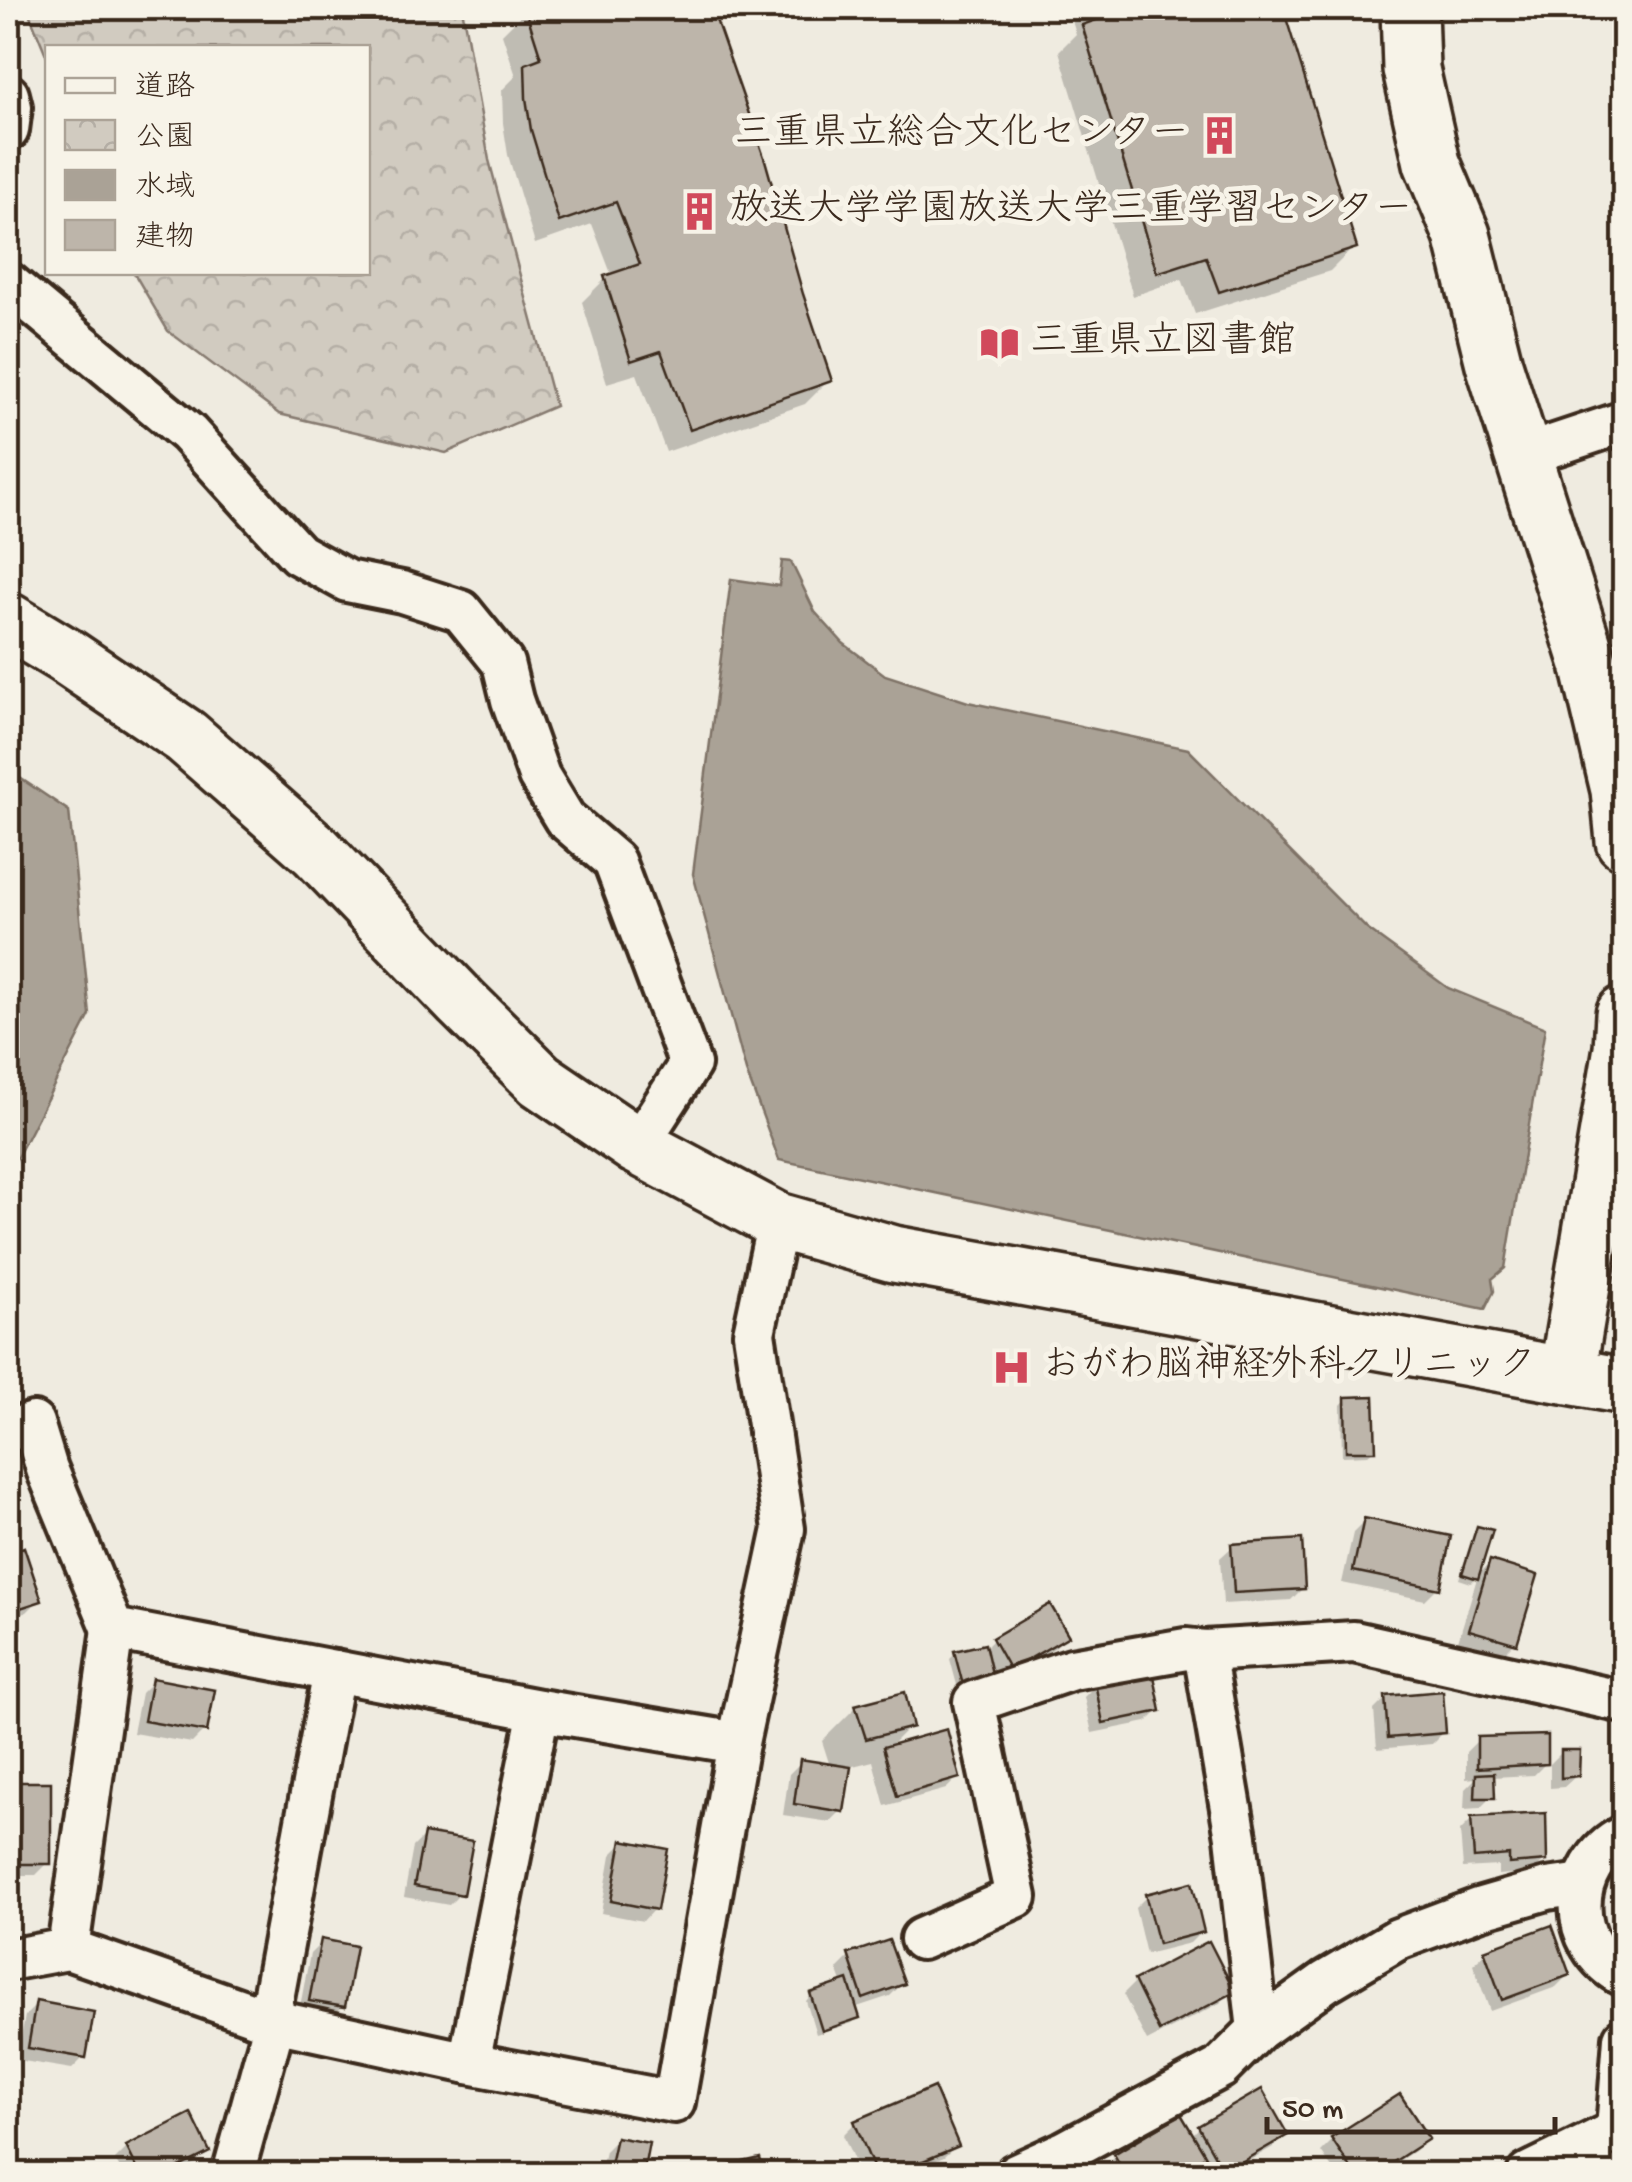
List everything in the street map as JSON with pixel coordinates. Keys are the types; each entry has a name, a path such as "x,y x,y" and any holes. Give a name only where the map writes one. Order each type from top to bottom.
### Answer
{"street":[{"path":"1409,8 1411,69 1432,163 1462,234 1494,364 1589,664 1619,790 1624,842"},
{"path":"8,96 8,130"},
{"path":"8,283 188,433 298,554 347,580 460,611 503,663 539,776 565,819 614,861 690,1064 638,1146"},
{"path":"1525,455 1624,422"},
{"path":"8,621 186,736 316,851 540,1080 638,1146 778,1222 894,1254 1624,1386"},
{"path":"1567,1375 1624,1014"},
{"path":"8,1960 68,1949 272,2020 674,2102 738,1743 784,1528 754,1332 778,1222"},
{"path":"8,1431 33,1422 47,1469 113,1628 68,1949"},
{"path":"113,1628 539,1710 738,1743"},
{"path":"920,1939 1016,1897 974,1702 1072,1669 1186,1649 1354,1642 1624,1702"},
{"path":"1204,1650 1236,1837 1258,2030"},
{"path":"233,2174 272,2020 334,1671"},
{"path":"469,2063 539,1710"},
{"path":"1624,1836 1593,1862 1583,1884 1580,1911 1586,1936 1600,1958 1624,1976"},
{"path":"1016,2174 1070,2163 1220,2068 1258,2030 1325,1982 1398,1939 1478,1909 1547,1889 1583,1884"},
{"path":"1535,2171 1621,2128 1624,2038"},
{"path":"1535,2171 1603,2174"}],"green space":[{"path":"27,8 462,8 489,160 555,406 446,453 279,414 168,331 135,275 370,275 370,45 45,45 45,52"}],"water":[{"path":"782,561 791,562 815,612 843,643 885,675 968,702 1188,749 1367,929 1448,988 1545,1028 1505,1268 1492,1279 1494,1291 1485,1309 779,1160 746,1071 693,874 731,579 779,586"},
{"path":"8,770 69,811 90,1015 8,1175"}],"building":[{"name":"放送大学学園放送大学三重学習センター","path":"525,8 712,8 765,160 832,381 690,430 661,351 631,361 604,276 640,264 616,202 559,222 531,130 525,64 541,58"},
{"name":"三重県立総合文化センター","path":"1099,8 1283,8 1357,248 1219,292 1206,257 1157,273 1082,25 1102,18"},
{"path":"1374,1396 1376,1451 1346,1451 1345,1397"},
{"path":"1364,1518 1451,1536 1440,1589 1353,1571"},
{"path":"1477,1526 1493,1530 1478,1579 1462,1574"},
{"path":"1302,1539 1305,1589 1234,1593 1231,1544"},
{"path":"24,1547 42,1601 8,1612 8,1553"},
{"path":"1490,1560 1538,1575 1517,1644 1469,1630"},
{"path":"1050,1604 1069,1636 1010,1670 992,1638"},
{"path":"985,1644 993,1678 963,1685 954,1651"},
{"path":"1153,1671 1161,1711 1103,1723 1095,1683"},
{"path":"152,1678 215,1690 207,1732 144,1721"},
{"path":"1443,1691 1446,1733 1388,1738 1385,1696"},
{"path":"905,1692 913,1727 866,1739 855,1705"},
{"path":"947,1729 960,1778 897,1796 883,1747"},
{"path":"1548,1735 1548,1764 1477,1768 1477,1737"},
{"path":"1561,1750 1580,1750 1579,1776 1561,1778"},
{"path":"800,1759 851,1767 844,1812 794,1804"},
{"path":"1494,1773 1495,1798 1475,1798 1476,1774"},
{"path":"8,1782 51,1782 51,1864 8,1864"},
{"path":"1546,1813 1547,1861 1509,1864 1509,1855 1474,1858 1471,1817"},
{"path":"424,1833 473,1841 463,1895 414,1886"},
{"path":"622,1840 668,1849 657,1910 611,1901"},
{"path":"1192,1882 1204,1932 1158,1944 1145,1894"},
{"path":"1552,1925 1570,1975 1502,2000 1484,1950"},
{"path":"321,1939 356,1946 345,2007 309,2001"},
{"path":"889,1940 905,1984 863,1999 848,1954"},
{"path":"1209,1941 1235,1992 1159,2031 1134,1980"},
{"path":"848,1980 860,2018 822,2031 810,1993"},
{"path":"36,2001 94,2012 86,2058 28,2048"},
{"path":"934,2087 959,2146 892,2174 876,2174 854,2121"},
{"path":"1262,2089 1288,2135 1224,2172 1198,2126"},
{"path":"1400,2094 1429,2139 1375,2174 1355,2174 1331,2138"},
{"path":"191,2113 210,2152 165,2174 140,2174 126,2146"},
{"path":"1181,2114 1206,2156 1176,2174 1125,2174 1114,2154"},
{"path":"616,2137 649,2143 643,2174 608,2174"},
{"path":"760,2158 764,2174 691,2174"}],"place":[{"name":"三重県立総合文化センター","path":"1219,136"},
{"name":"放送大学学園放送大学三重学習センター","path":"700,212"},
{"name":"三重県立図書館","path":"1000,344"},
{"name":"おがわ脳神経外科クリニック","path":"1012,1368"}]}
